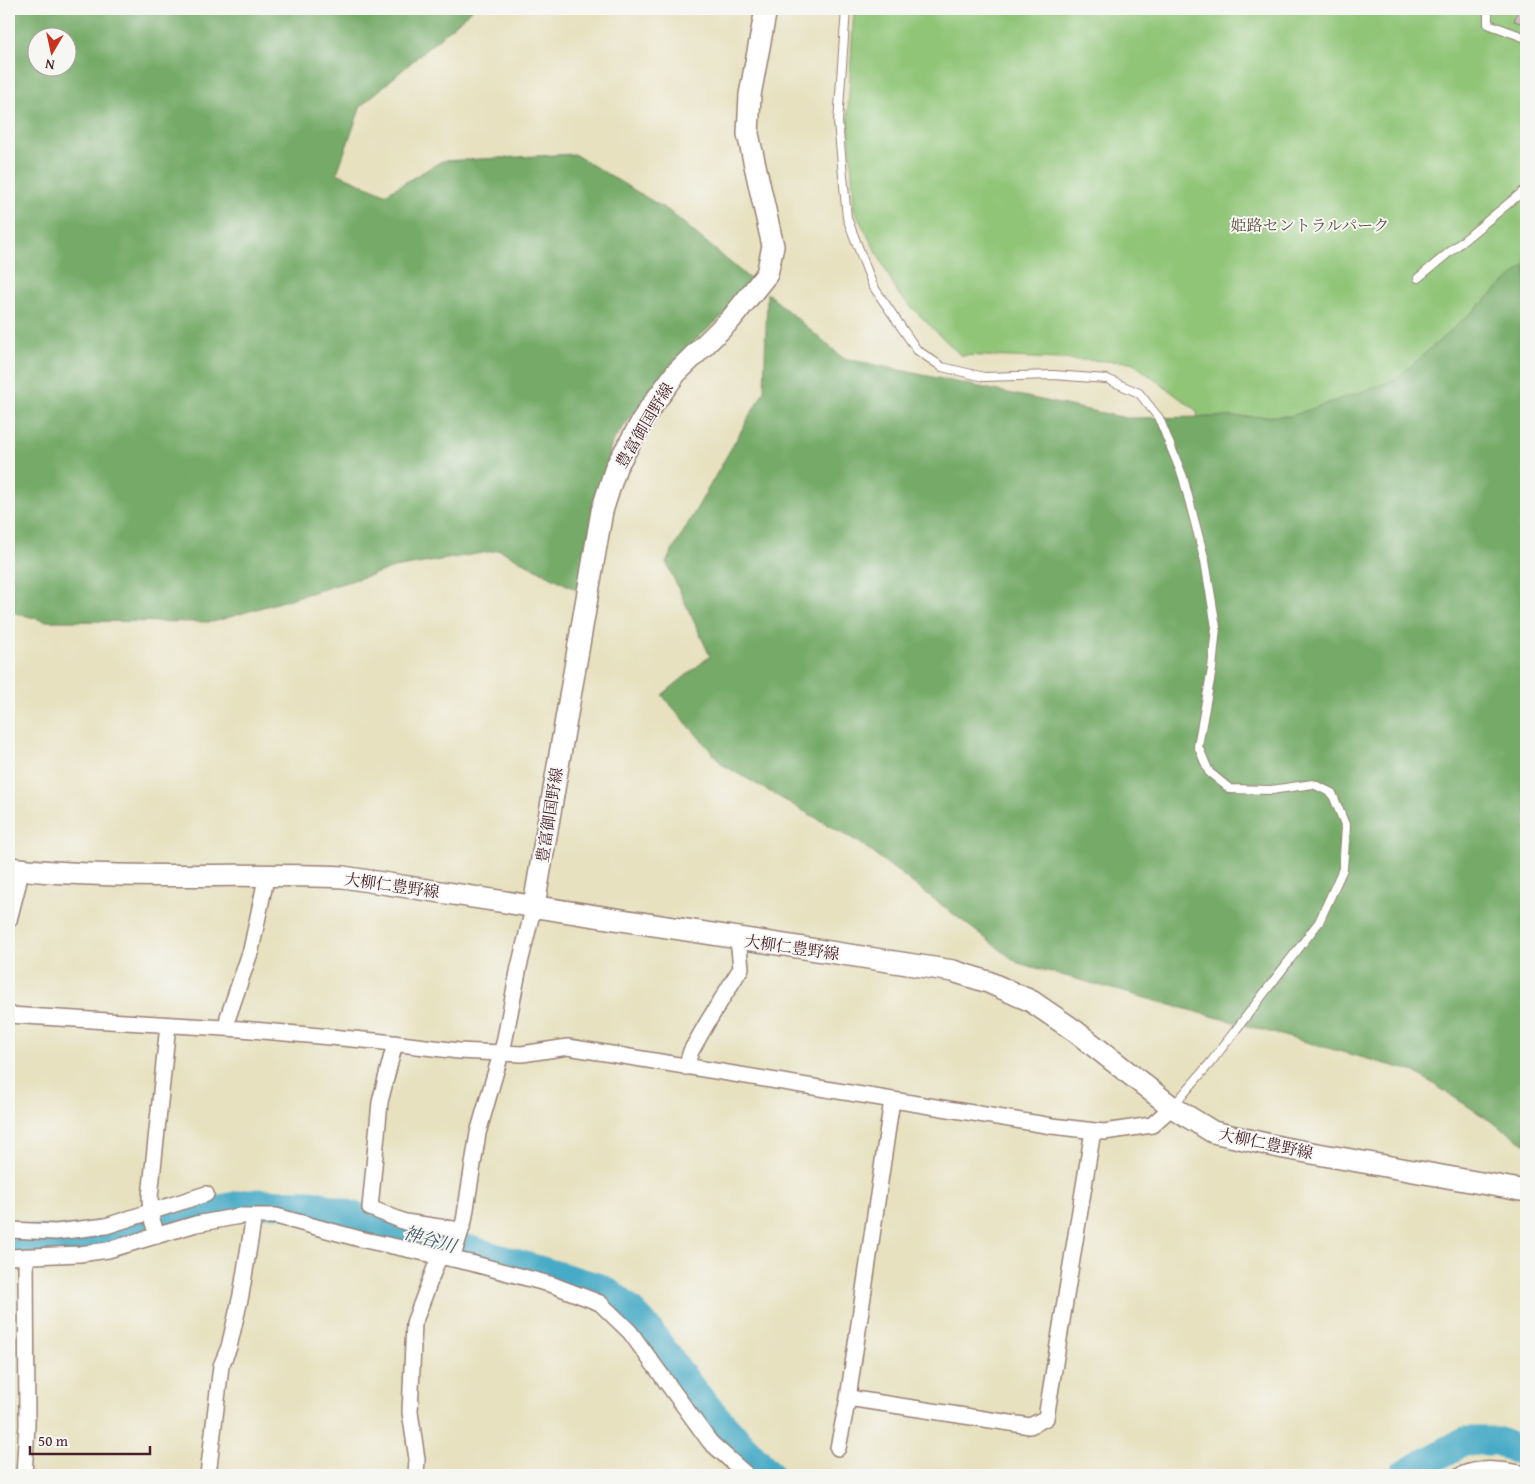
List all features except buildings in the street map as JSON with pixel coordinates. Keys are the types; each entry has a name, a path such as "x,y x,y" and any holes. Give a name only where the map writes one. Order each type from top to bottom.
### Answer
{"main road":[{"name":"豊富御国野線","path":"534,905 573,667 602,512 616,467 648,411 676,373 731,320 767,274 773,246 748,134 750,95 766,9"},
{"name":"大柳仁豊野線","path":"15,869 132,877 267,874 344,877 953,971 988,982 1038,1006 1075,1031 1172,1107 1213,1132 1284,1148 1526,1191"}],"street":[{"path":"9,920 15,869"},
{"path":"227,1028 228,1017 251,950 267,874"},
{"path":"416,1475 417,1459 410,1412 414,1323 460,1232 478,1133 501,1053 534,905"},
{"path":"686,1067 691,1051 742,968 738,939"},
{"path":"9,1015 227,1028 395,1043 459,1051 522,1054 568,1047 892,1100 1104,1132 1152,1125 1172,1107"},
{"path":"154,1224 150,1197 168,1025"},
{"path":"395,1043 380,1102 370,1208 405,1222 460,1232"},
{"path":"838,1448 848,1398 892,1100"},
{"path":"848,1398 1030,1426 1046,1418 1094,1131"},
{"path":"9,1257 108,1250 206,1194"},
{"path":"9,1230 56,1232 106,1226 196,1224 240,1216 276,1216 360,1239 448,1257 553,1285 600,1304 630,1332 710,1442 747,1475"},
{"path":"208,1475 221,1366 228,1347 240,1295 254,1216"},
{"path":"24,1475 27,1425 26,1256"},
{"path":"1461,1475 1472,1470 1510,1471 1526,1474"}],"lane":[{"path":"846,9 838,122 846,218 873,286 917,350 942,367 984,377 1053,375 1107,379 1139,393 1159,418 1183,477 1206,561 1216,627 1212,669 1198,746 1209,772 1230,789 1271,790 1313,784 1332,793 1346,827 1343,869 1319,922 1211,1062 1172,1107"},
{"path":"1488,9 1488,24 1526,38"},
{"path":"1418,278 1526,189"}],"green space":[{"path":"9,9 473,9 361,106 337,173 385,194 442,161 574,154 669,211 757,285 681,353 612,442 580,592 500,550 394,568 213,622 45,621 9,611"},
{"name":"姫路セントラルパーク","path":"854,9 1526,9 1526,571 1213,519 1197,411 1131,362 960,355 899,295 854,210 848,110"},
{"path":"1526,264 1526,1144 1415,1072 1018,963 860,843 723,765 662,695 710,656 666,562 764,391 767,293 843,358 1126,418 1291,416 1395,380"}],"waterway":[{"name":"神谷川","path":"9,1239 79,1240 249,1203 313,1204 600,1288 615,1297 640,1320 701,1400 770,1475"},
{"name":"神谷川","path":"1403,1475 1465,1441 1497,1441 1526,1453"}]}
